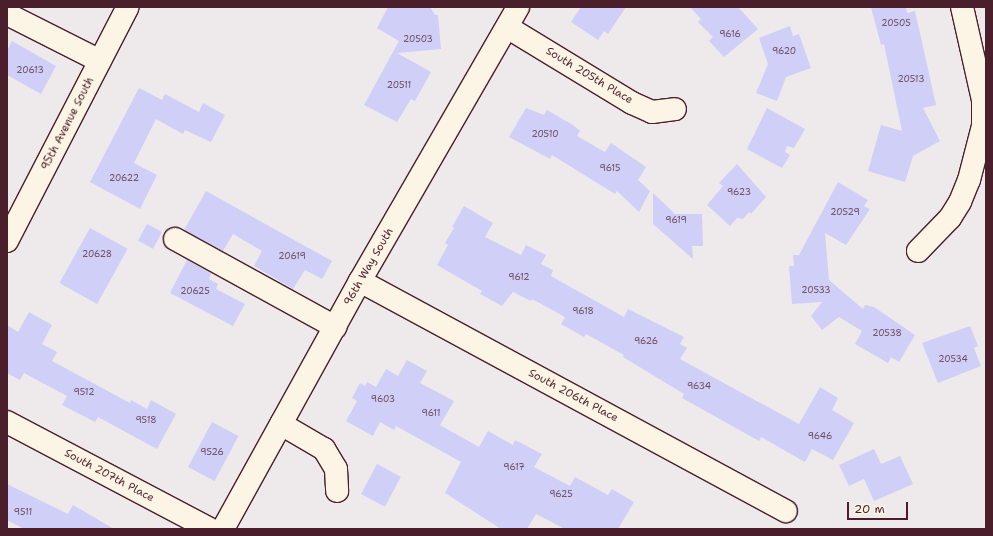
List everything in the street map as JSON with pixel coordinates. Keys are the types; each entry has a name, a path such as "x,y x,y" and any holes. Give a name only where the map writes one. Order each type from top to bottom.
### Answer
{"street":[{"name":"95th Avenue South","path":"7,240 128,7"},
{"name":"96th Way South","path":"223,529 360,281 518,7"},
{"path":"918,251 950,218 960,202 969,180 983,126 983,100 962,7"},
{"path":"7,14 100,61"},
{"name":"South 205th Place","path":"507,27 632,103 652,112 675,109"},
{"path":"175,239 335,327"},
{"name":"South 206th Place","path":"360,281 786,511"},
{"name":"South 207th Place","path":"7,422 210,529"},
{"path":"281,424 324,449 336,469 337,491"}],"building":[{"path":"388,7 430,7 435,15 438,15 441,49 397,53 431,72 415,101 411,99 397,122 364,105 399,41 377,28"},
{"path":"581,7 626,7 608,34 604,31 598,40 571,22"},
{"path":"690,7 738,7 758,29 724,57 709,41 713,37 698,22 701,19"},
{"path":"871,7 906,7 907,13 915,11 936,105 923,108 940,141 913,156 905,182 868,171 881,125 902,131 884,44 881,45"},
{"path":"790,26 793,36 799,34 811,68 786,77 777,101 756,93 768,64 759,38"},
{"path":"12,41 56,66 41,94 7,75 7,51"},
{"path":"139,88 162,100 165,94 199,112 203,103 225,115 211,142 185,130 183,134 156,119 134,163 157,175 140,209 90,182"},
{"path":"526,108 544,115 547,110 573,125 580,131 577,136 605,152 611,143 646,167 638,180 650,191 639,212 617,191 615,194 552,155 550,159 509,137"},
{"path":"767,108 805,129 794,148 787,146 785,152 790,155 782,168 747,149"},
{"path":"737,164 766,197 751,214 749,212 743,219 737,218 730,226 707,205 723,186 719,183"},
{"path":"838,182 868,200 864,206 870,209 846,245 825,233 829,280 863,309 865,305 874,307 915,335 899,362 891,357 888,363 855,344 862,331 839,317 822,330 811,316 822,302 792,304 789,266 794,266 793,255 799,255"},
{"path":"206,191 332,261 322,279 305,270 293,289 254,266 262,251 233,234 223,251 184,230"},
{"path":"653,193 675,214 702,214 703,246 692,246 693,259 653,224"},
{"path":"464,206 493,223 485,237 521,255 526,245 546,255 541,264 553,270 551,276 624,317 628,309 684,337 680,344 687,348 680,359 799,424 820,387 838,398 832,410 854,423 833,460 812,449 805,462 761,437 759,441 682,398 684,394 623,357 624,355 586,334 584,337 561,324 565,317 532,299 531,301 513,292 502,306 480,294 482,291 437,265 448,245 445,243 454,228 452,227"},
{"path":"147,224 162,232 153,249 138,241"},
{"path":"90,228 128,249 97,304 59,283"},
{"path":"187,260 211,273 209,279 218,284 216,289 245,304 233,326 170,293"},
{"path":"29,312 52,325 42,344 57,352 52,361 130,403 131,400 147,409 151,400 176,414 157,449 98,417 95,422 62,405 67,396 24,373 20,380 7,373 7,325 18,332"},
{"path":"970,326 978,346 974,348 981,366 938,383 922,343"},
{"path":"407,360 427,371 420,383 454,401 440,425 479,447 488,431 513,445 515,440 542,454 534,467 570,486 575,477 608,495 612,489 634,502 618,529 565,529 536,514 527,529 501,529 445,493 461,462 396,426 394,430 380,422 373,436 346,421 357,401 352,398 360,383 365,386 367,382 376,387 386,369 398,376"},
{"path":"212,422 238,436 215,481 188,467"},
{"path":"874,449 881,464 900,456 913,484 874,501 864,479 849,486 839,465"},
{"path":"377,464 401,477 385,507 361,494"},
{"path":"7,484 68,514 73,505 114,529 24,529 7,520"}]}
